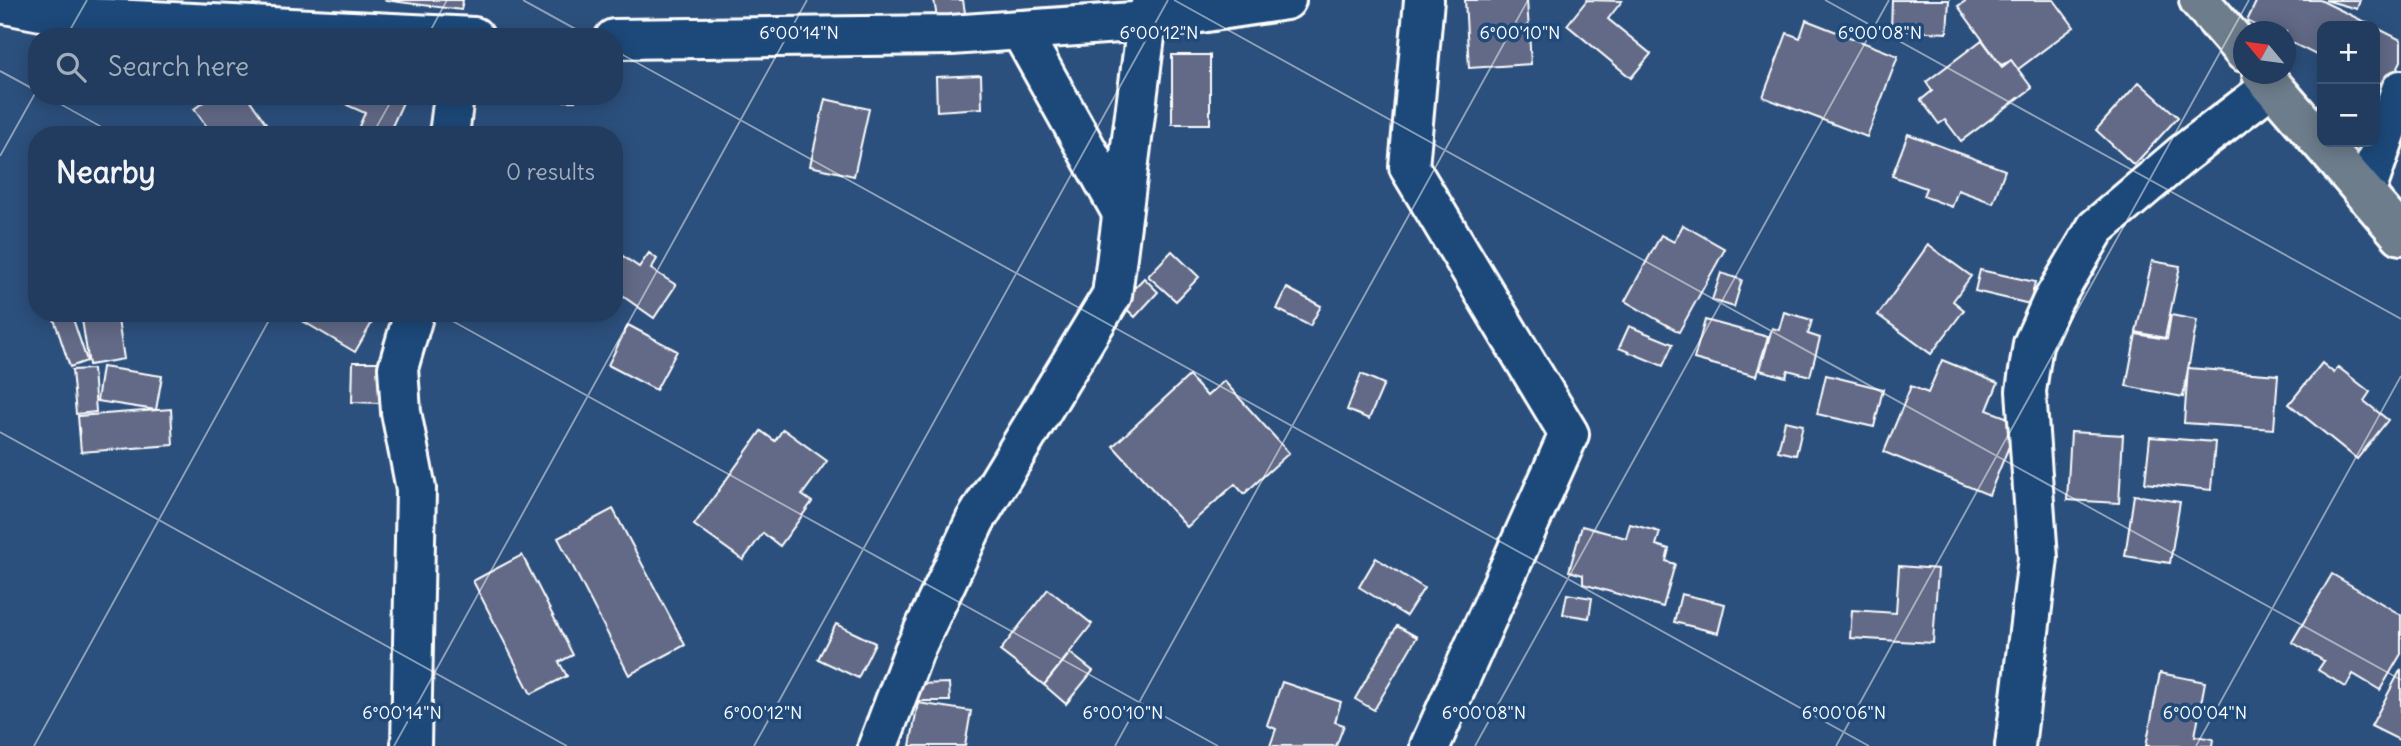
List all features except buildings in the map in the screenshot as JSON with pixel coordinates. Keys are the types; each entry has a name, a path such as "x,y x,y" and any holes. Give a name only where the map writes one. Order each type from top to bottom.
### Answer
{"main road":[{"path":"2199,0 2233,39"},
{"path":"2270,84 2401,235"}],"street":[{"path":"623,39 951,35 1020,30 1149,10 1286,0"},
{"path":"1424,0 1409,167 1569,434 1430,746"},
{"path":"0,3 72,17 298,28"},
{"path":"878,746 914,651 975,521 1112,295 1149,10"},
{"path":"1020,30 1122,213"},
{"path":"2015,746 2038,558 2026,391 2034,344 2052,302 2096,228 2262,84"},
{"path":"2365,194 2401,90"},
{"path":"450,126 453,105"},
{"path":"411,746 416,489 401,412 398,368 412,322"}]}
